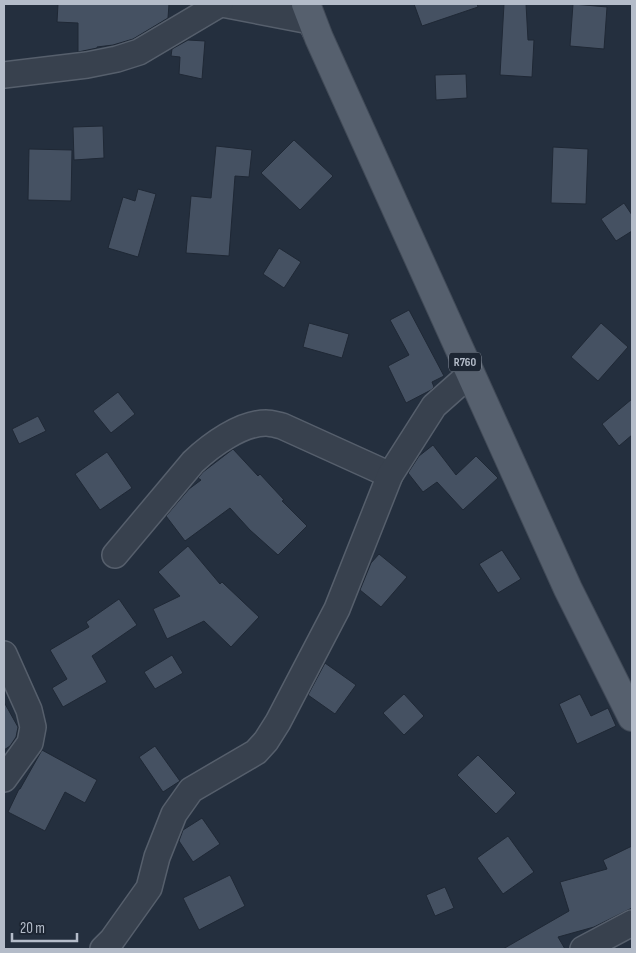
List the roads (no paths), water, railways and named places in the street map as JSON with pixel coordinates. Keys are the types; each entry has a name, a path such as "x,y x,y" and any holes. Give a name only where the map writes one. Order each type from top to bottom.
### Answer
{"main road":[{"name":"R760","path":"306,4 319,38 568,589 632,717"}],"street":[{"path":"4,75 87,65 139,52 221,4 310,21 319,38"},
{"path":"103,949 112,940 149,888 157,857 174,814 191,790 256,752 266,741 337,610 390,475 434,406 461,382 472,377"},
{"path":"115,555 192,462 206,450 242,428 267,423 282,426 390,475"},
{"path":"4,654 28,710 33,727 30,743 4,780"},
{"path":"583,949 632,923"}]}
